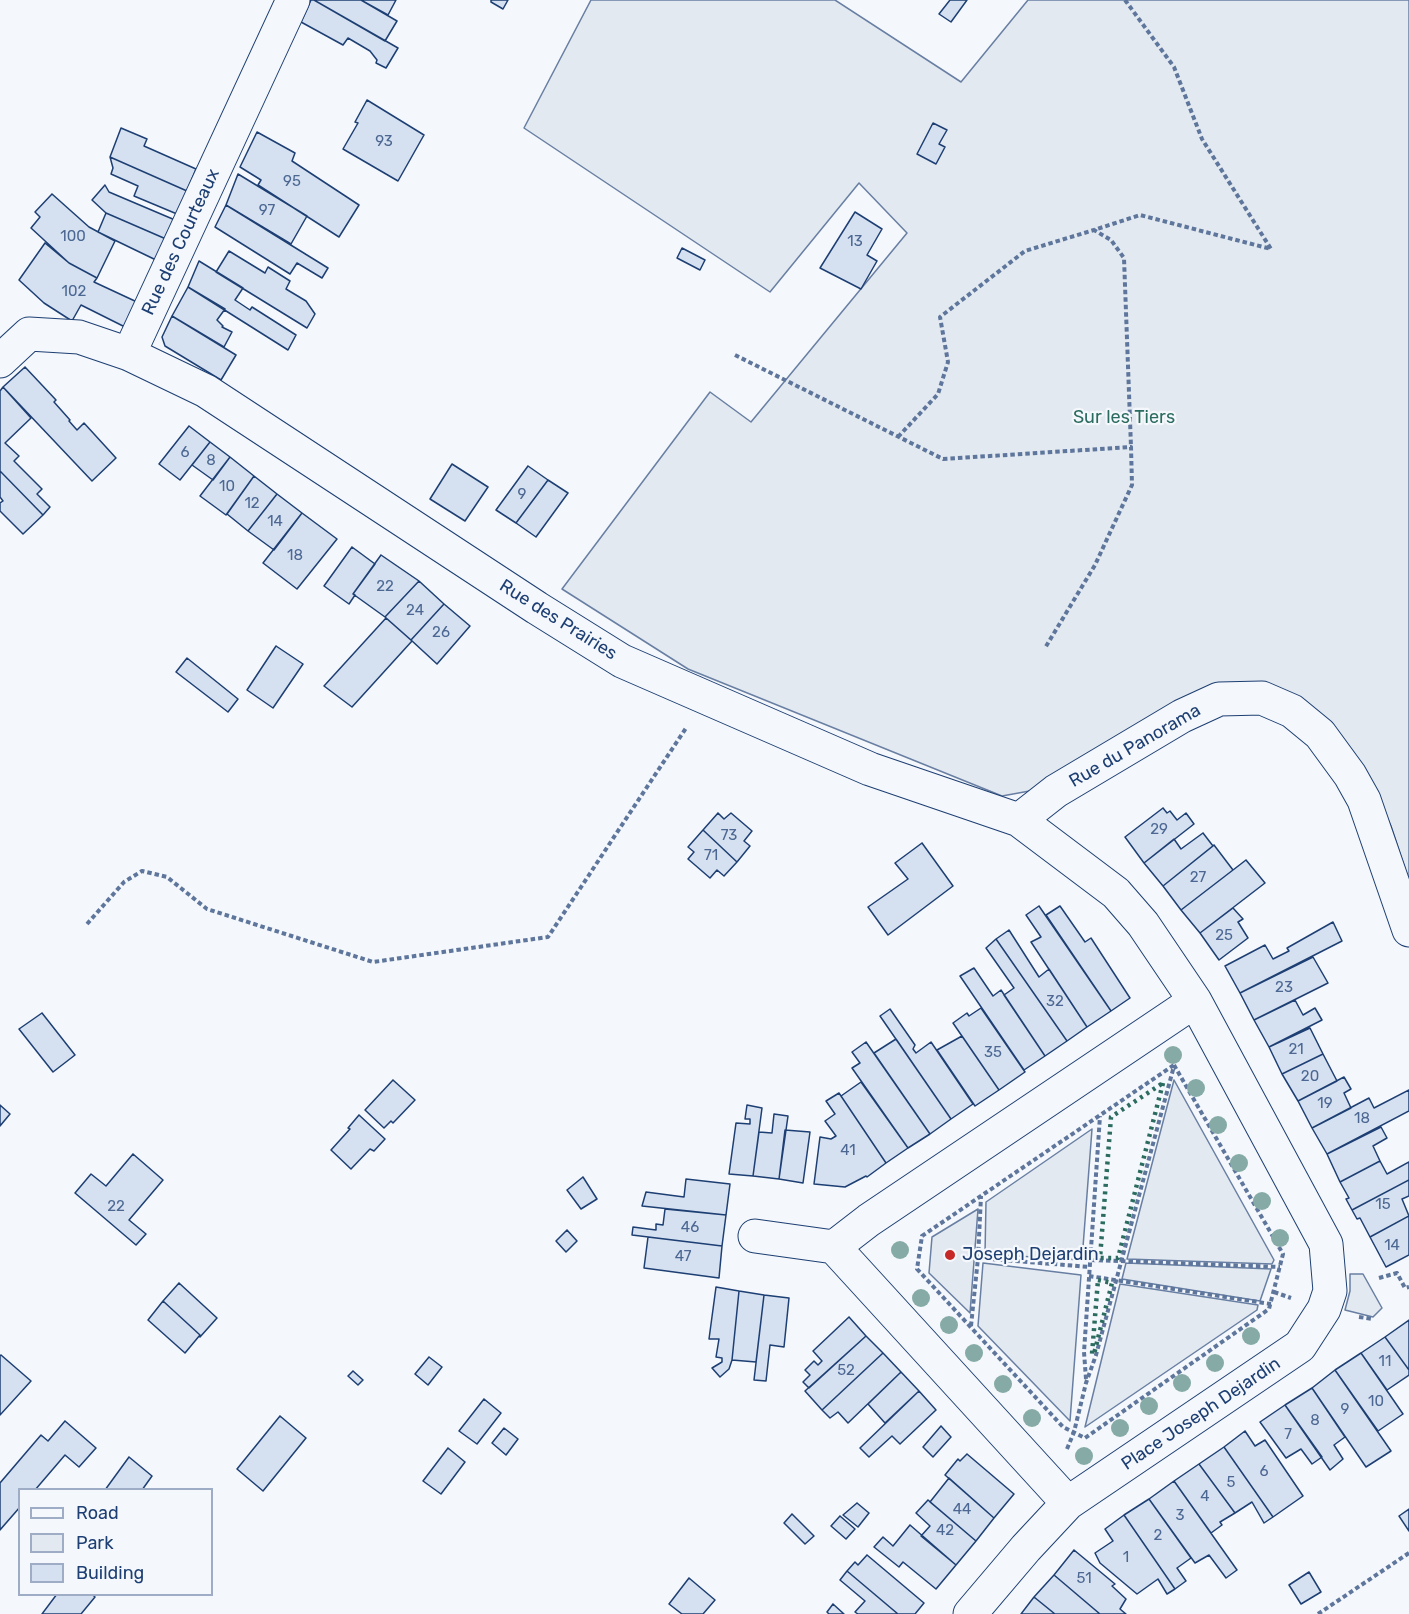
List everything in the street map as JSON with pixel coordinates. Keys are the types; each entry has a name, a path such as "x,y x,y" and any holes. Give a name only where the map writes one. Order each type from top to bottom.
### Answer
{"street":[{"name":"Rue des Courteaux","path":"129,354 293,0"},
{"path":"0,361 29,334 79,337 129,354"},
{"name":"Rue des Prairies","path":"129,354 206,390 622,661 870,769 1019,820"},
{"name":"Rue du Panorama","path":"1019,820 1056,791 1182,716 1219,699 1262,698 1292,711 1320,734 1350,775 1364,800 1409,930"},
{"name":"Place Joseph Dejardin","path":"970,1614 1026,1548 1060,1494 1300,1346 1324,1309 1330,1291 1326,1244 1195,1001 1143,924 1116,893 1019,820"},
{"path":"834,1247 869,1220 1195,1001"},
{"path":"755,1236 834,1247 1060,1494"}],"path":[{"path":"898,437 938,394 948,362 940,317 1025,251 1140,216 1271,249 1202,139 1174,67 1125,0"},
{"path":"1045,648 1095,565 1132,485 1124,258 1111,240 1094,230"},
{"path":"735,355 944,459 1131,447"},
{"path":"87,924 124,882 142,871 167,877 207,909 373,962 548,937 707,697"},
{"path":"1060,1494 1086,1383 1096,1355 1174,1065"},
{"path":"1174,1065 1283,1254 1280,1267 1269,1309 1085,1438 1063,1427 916,1269 922,1236 1174,1065"},
{"path":"1086,1383 1084,1352 1100,1116"},
{"path":"970,1328 978,1258 981,1196"},
{"path":"978,1258 1090,1268"},
{"path":"1091,1260 1280,1267"},
{"path":"1378,1278 1397,1273 1405,1288 1409,1287"},
{"path":"1089,1276 1271,1304"},
{"path":"1318,1614 1409,1553"}],"green space":[{"name":"Sur les Tiers","path":"591,0 835,0 961,82 1028,0 1409,0 1409,881 1391,826 1365,770 1269,689 1035,790 1002,796 688,669 562,589 710,392 751,422 907,233 859,183 770,292 524,128"},
{"path":"1174,1080 1274,1260 1272,1264 1127,1259"},
{"path":"1092,1129 1082,1260 985,1254 986,1202"},
{"path":"978,1209 970,1313 929,1273 932,1237"},
{"path":"983,1263 1081,1275 1070,1421 978,1326"},
{"path":"1126,1263 1271,1269 1260,1301 1122,1279"},
{"path":"1350,1274 1363,1274 1382,1308 1373,1317 1345,1310 1350,1291"},
{"path":"1120,1284 1258,1305 1257,1310 1085,1427"}],"building":[{"path":"311,0 398,48 386,68 376,63 377,60 370,51 348,38 343,45 301,22"},
{"path":"314,0 361,0 397,21 385,41"},
{"path":"361,0 396,0 388,15"},
{"path":"491,0 508,0 503,9"},
{"path":"950,0 967,0 951,22 939,14"},
{"path":"367,100 424,135 398,181 343,149 358,123 355,122"},
{"path":"933,123 947,130 939,144 945,147 936,164 917,154"},
{"path":"121,128 147,139 144,146 196,169 187,191 110,157"},
{"path":"257,132 295,153 292,161 359,205 339,237 258,185 261,180 240,167"},
{"path":"110,157 187,191 177,214 134,196 138,186 111,174 113,168"},
{"path":"238,174 307,216 291,244 226,205"},
{"path":"105,185 109,192 175,220 166,239 106,213 92,200"},
{"path":"52,194 89,227 115,241 97,278 69,263 31,228 40,217 35,212"},
{"path":"226,205 328,268 322,278 297,263 290,274 215,227"},
{"path":"855,212 882,229 867,255 877,261 861,289 820,268"},
{"path":"106,213 166,239 156,260 98,232"},
{"path":"45,243 69,263 97,278 94,282 137,302 125,327 81,305 72,321 44,303 19,280"},
{"path":"682,248 705,260 700,270 677,258"},
{"path":"229,251 265,273 268,267 290,281 286,289 306,301 315,314 307,328 216,272"},
{"path":"199,261 243,288 235,300 250,310 252,307 296,335 288,350 188,287"},
{"path":"188,287 225,309 217,320 222,327 232,332 224,347 172,316"},
{"path":"172,316 236,355 221,380 165,346 162,337"},
{"path":"25,367 56,400 54,402 77,430 84,423 116,458 92,481 3,387"},
{"path":"3,387 31,418 5,443 19,456 14,461 42,489 37,494 50,507 43,515 0,471 0,391"},
{"path":"189,426 210,442 180,480 159,464"},
{"path":"210,442 230,457 213,480 192,465"},
{"path":"230,457 254,476 226,515 200,496"},
{"path":"452,464 488,487 465,521 430,499"},
{"path":"528,466 548,480 516,523 496,510"},
{"path":"0,471 43,515 23,534 0,511 0,503 3,501 0,497"},
{"path":"254,476 277,494 248,531 227,514"},
{"path":"548,480 568,493 536,537 516,523"},
{"path":"277,494 302,513 274,550 248,531"},
{"path":"302,513 337,539 297,589 263,563"},
{"path":"352,547 375,564 353,594 355,595 349,604 324,586"},
{"path":"381,555 419,581 385,617 353,594"},
{"path":"419,581 444,604 411,640 385,617"},
{"path":"444,604 470,626 437,664 411,640"},
{"path":"386,618 412,641 352,707 324,686"},
{"path":"276,646 303,664 273,708 247,690"},
{"path":"187,658 238,699 228,712 176,672"},
{"path":"1163,808 1167,813 1170,811 1177,820 1186,813 1194,824 1144,863 1125,837"},
{"path":"718,813 724,819 731,813 752,831 744,841 750,846 737,862 703,830"},
{"path":"703,830 737,862 724,876 717,870 710,878 688,859 694,852 688,847"},
{"path":"1203,833 1213,846 1163,886 1144,863 1174,839 1181,849"},
{"path":"922,843 953,886 888,935 868,907 908,879 895,863"},
{"path":"1214,845 1233,870 1181,910 1163,886"},
{"path":"1246,860 1265,883 1200,933 1181,910"},
{"path":"1039,906 1111,1011 1087,1027 1031,942 1041,937 1026,915"},
{"path":"1060,906 1085,942 1091,938 1130,998 1111,1011 1046,915"},
{"path":"1233,908 1243,919 1238,922 1248,938 1219,960 1200,933"},
{"path":"1333,922 1342,941 1240,993 1225,966 1265,945 1273,959 1289,951 1287,948"},
{"path":"1009,930 1039,977 1049,969 1087,1027 1067,1041 996,939"},
{"path":"996,939 1067,1041 1045,1056 1004,995 1014,988 986,948"},
{"path":"1313,957 1328,983 1254,1020 1240,993"},
{"path":"974,968 993,996 1001,990 1045,1056 1024,1070 960,976"},
{"path":"1295,1000 1303,1015 1315,1008 1322,1020 1269,1047 1254,1020"},
{"path":"981,1008 1025,1072 999,1090 953,1023 967,1013 969,1016"},
{"path":"890,1009 915,1045 913,1049 916,1053 931,1042 973,1104 951,1119 880,1016"},
{"path":"42,1013 75,1055 53,1072 19,1029"},
{"path":"1310,1028 1323,1054 1282,1074 1269,1047"},
{"path":"962,1036 999,1090 975,1106 937,1050"},
{"path":"896,1039 951,1119 930,1134 874,1053"},
{"path":"866,1042 930,1134 908,1148 852,1068 860,1063 852,1052"},
{"path":"1323,1054 1337,1081 1298,1101 1282,1074"},
{"path":"1344,1077 1351,1089 1344,1093 1351,1108 1312,1128 1298,1101"},
{"path":"393,1080 415,1100 393,1123 391,1121 384,1128 365,1110"},
{"path":"861,1082 908,1148 886,1163 841,1096"},
{"path":"1409,1090 1409,1111 1327,1154 1312,1128 1369,1098 1374,1108"},
{"path":"839,1093 886,1163 867,1177 845,1187 814,1184 820,1137 831,1139 836,1136 825,1121 835,1114 826,1101"},
{"path":"0,1105 10,1114 0,1126"},
{"path":"747,1105 762,1108 753,1176 729,1174 736,1123 750,1124 750,1119 745,1119"},
{"path":"774,1114 788,1116 779,1179 753,1176 759,1132 772,1133"},
{"path":"359,1115 385,1139 374,1151 370,1149 351,1169 331,1150"},
{"path":"1381,1127 1387,1138 1373,1146 1380,1161 1340,1182 1327,1154"},
{"path":"785,1130 810,1132 803,1183 779,1179"},
{"path":"133,1154 163,1180 129,1220 146,1234 136,1245 75,1193 91,1174 106,1186"},
{"path":"1380,1161 1387,1174 1409,1162 1409,1180 1352,1210 1346,1199 1349,1198 1340,1182"},
{"path":"583,1177 597,1199 581,1209 567,1190"},
{"path":"686,1179 730,1184 726,1215 642,1206 646,1192 684,1197"},
{"path":"1409,1180 1409,1196 1402,1199 1409,1216 1370,1237 1360,1218 1357,1219 1352,1210"},
{"path":"665,1209 726,1215 722,1246 632,1235 633,1227 656,1230 656,1224 663,1225"},
{"path":"1409,1216 1409,1255 1386,1267 1370,1237"},
{"path":"567,1230 577,1241 566,1252 556,1241"},
{"path":"648,1237 722,1246 719,1278 644,1268"},
{"path":"179,1283 217,1318 200,1337 163,1301"},
{"path":"716,1287 739,1291 732,1360 729,1369 720,1377 712,1368 722,1362 722,1358 716,1357 719,1339 709,1339"},
{"path":"739,1291 764,1295 756,1362 732,1360"},
{"path":"764,1295 789,1298 784,1347 770,1345 766,1381 754,1380"},
{"path":"163,1301 200,1335 185,1353 148,1320"},
{"path":"849,1317 866,1336 809,1388 803,1382 810,1375 805,1370 814,1361 818,1365 822,1361 813,1351"},
{"path":"1409,1320 1409,1370 1385,1337"},
{"path":"866,1336 883,1353 822,1410 805,1391"},
{"path":"1385,1337 1409,1370 1409,1375 1387,1390 1361,1353"},
{"path":"883,1353 901,1372 848,1423 838,1412 830,1418 822,1410"},
{"path":"1361,1353 1403,1414 1378,1431 1335,1370"},
{"path":"0,1356 31,1381 0,1415"},
{"path":"429,1357 442,1367 428,1385 415,1374"},
{"path":"1335,1370 1391,1451 1366,1467 1312,1388"},
{"path":"353,1371 363,1380 358,1385 348,1376"},
{"path":"901,1372 919,1391 885,1423 868,1404"},
{"path":"1312,1388 1345,1437 1334,1445 1343,1459 1330,1470 1285,1405"},
{"path":"919,1391 936,1410 900,1444 892,1436 869,1457 860,1448"},
{"path":"484,1399 501,1413 477,1444 459,1431"},
{"path":"1285,1405 1322,1457 1312,1464 1301,1449 1286,1458 1260,1422"},
{"path":"280,1416 306,1438 263,1491 237,1469"},
{"path":"65,1421 96,1448 79,1467 65,1455 37,1488 18,1488 18,1509 0,1530 0,1483 41,1435 48,1441"},
{"path":"941,1426 951,1437 933,1457 923,1447"},
{"path":"504,1428 518,1439 506,1455 492,1443"},
{"path":"1245,1431 1255,1446 1265,1440 1303,1496 1273,1517 1224,1447"},
{"path":"1224,1447 1273,1517 1264,1523 1252,1502 1235,1513 1199,1464"},
{"path":"448,1448 465,1462 441,1494 423,1481"},
{"path":"967,1454 1014,1494 994,1518 945,1475 958,1459 960,1461"},
{"path":"129,1457 152,1476 143,1488 106,1488"},
{"path":"1199,1464 1235,1513 1220,1522 1222,1525 1211,1533 1174,1481"},
{"path":"949,1478 994,1518 976,1541 930,1502"},
{"path":"1174,1481 1237,1570 1226,1578 1209,1555 1195,1563 1149,1499"},
{"path":"1149,1499 1191,1558 1177,1568 1186,1581 1175,1589 1124,1515"},
{"path":"928,1500 976,1541 956,1565 921,1536 930,1526 916,1513"},
{"path":"857,1503 869,1513 858,1527 843,1515"},
{"path":"1409,1509 1409,1531 1399,1516"},
{"path":"792,1514 814,1536 805,1544 784,1523"},
{"path":"1124,1515 1175,1589 1167,1594 1158,1579 1137,1594 1100,1563 1095,1553 1113,1541 1105,1529"},
{"path":"840,1516 855,1529 846,1539 831,1526"},
{"path":"910,1525 956,1565 936,1589 903,1562 899,1567 874,1547 883,1537 893,1546"},
{"path":"1074,1550 1115,1584 1112,1586 1126,1599 1120,1609 1126,1614 1100,1614 1054,1575"},
{"path":"867,1555 924,1603 915,1614 898,1614 847,1571 855,1562 858,1565"},
{"path":"847,1571 898,1614 858,1614 855,1612 865,1601 840,1580"},
{"path":"1309,1572 1321,1592 1301,1604 1289,1585"},
{"path":"1054,1575 1100,1614 1055,1614 1034,1597"},
{"path":"689,1578 715,1600 703,1614 682,1614 669,1604"},
{"path":"56,1596 95,1597 81,1614 42,1614"},
{"path":"1034,1597 1055,1614 1021,1614"},
{"path":"833,1604 844,1614 829,1614 827,1612"}],"hedge":[{"path":"1163,1083 1118,1258 1100,1258 1111,1117 1163,1083"},
{"path":"1098,1280 1112,1283 1094,1354 1092,1354 1098,1280"}],"place":[{"name":"Joseph Dejardin","path":"950,1255"}]}
